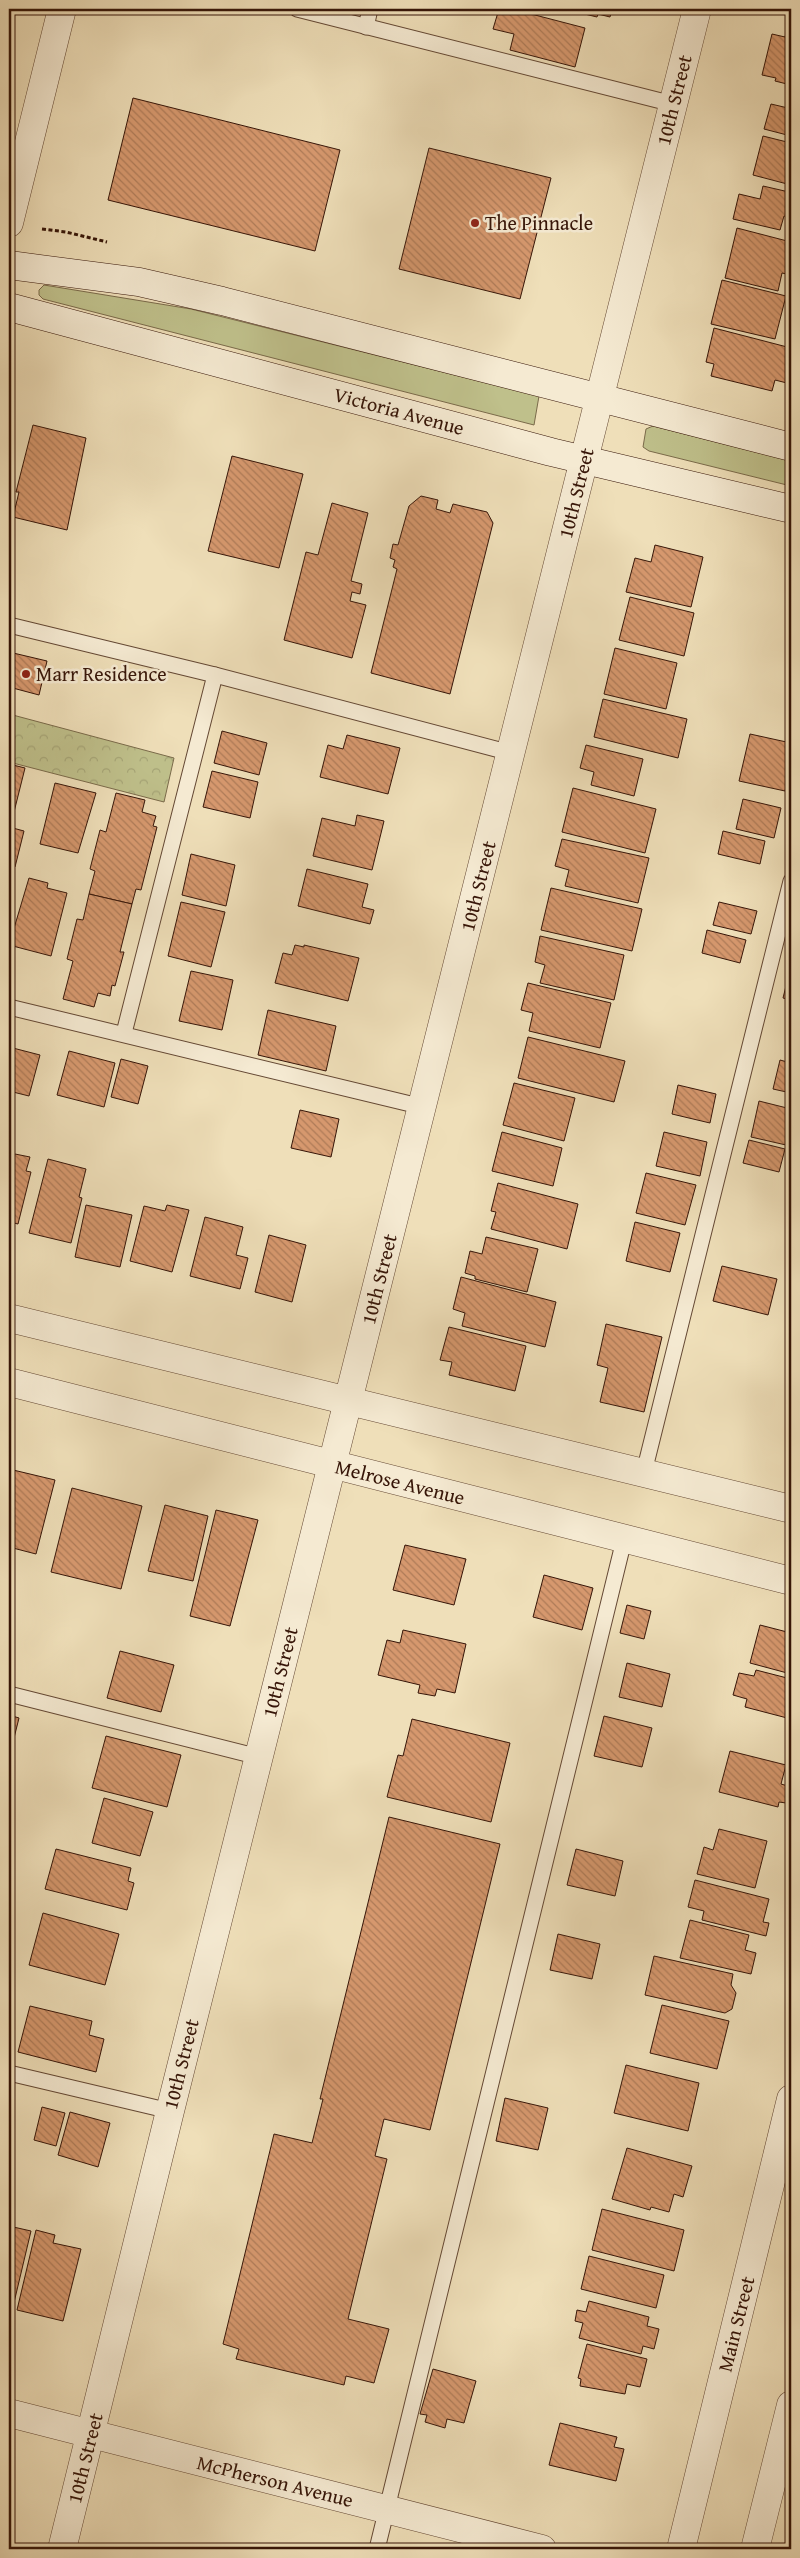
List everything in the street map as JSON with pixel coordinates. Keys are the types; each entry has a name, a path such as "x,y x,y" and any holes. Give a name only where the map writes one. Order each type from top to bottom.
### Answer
{"street":[{"path":"9,223 62,9"},
{"name":"10th Street","path":"62,2549 697,9"},
{"path":"9,264 139,282 213,299 791,447"},
{"name":"Victoria Avenue","path":"9,307 584,460 791,509"},
{"path":"9,1318 791,1509"},
{"name":"Melrose Avenue","path":"9,1382 791,1581"},
{"name":"Main Street","path":"681,2549 791,2099"},
{"path":"755,2549 791,2405"},
{"name":"McPherson Avenue","path":"9,2413 542,2549"}],"lane":[{"path":"297,9 673,104"},
{"path":"366,27 370,9"},
{"path":"9,625 215,675 511,753"},
{"path":"124,1033 215,675"},
{"path":"644,1472 791,881"},
{"path":"9,1007 124,1033 423,1107"},
{"path":"377,2549 624,1540"},
{"path":"9,1694 259,1757"},
{"path":"9,2073 170,2111"}],"green space":[{"path":"44,285 191,309 539,396 534,425 43,299 39,295 39,290"},
{"path":"653,426 791,461 791,486 649,451 643,447 646,429"},
{"path":"9,714 174,758 164,802 9,762"}],"building":[{"path":"499,9 512,9 585,28 575,67 510,50 514,34 493,29"},
{"path":"564,9 612,9 610,17 598,14 597,17"},
{"path":"783,9 791,9 791,15 782,13"},
{"path":"786,33 791,34 791,85 775,81 776,78 762,75 772,34 785,37"},
{"path":"791,96 791,136 764,129 771,104 788,108"},
{"path":"133,98 340,150 315,251 108,200"},
{"path":"763,136 791,143 791,185 753,175"},
{"name":"The Pinnacle","path":"429,148 551,178 520,299 399,269"},
{"path":"763,186 789,192 788,196 791,197 791,218 784,216 780,230 733,219 739,194 760,199"},
{"path":"737,228 791,242 791,275 782,273 778,291 725,278"},
{"path":"722,280 786,296 775,339 711,324"},
{"path":"714,328 791,348 791,384 775,380 772,391 711,376 714,364 706,362"},
{"path":"33,425 86,438 67,530 13,517 19,492 16,492"},
{"path":"232,456 303,474 279,568 208,551"},
{"path":"421,496 438,500 436,509 450,513 453,504 487,512 493,523 450,694 371,673 397,569 393,567 395,560 390,558 393,544 398,545 409,506"},
{"path":"332,503 368,513 351,581 362,584 360,594 352,592 350,601 366,605 352,658 284,640 306,552 318,555"},
{"path":"655,545 703,557 691,607 626,592 635,558 651,562"},
{"path":"630,597 694,613 684,656 619,640"},
{"path":"615,648 677,663 666,709 604,694"},
{"name":"Marr Residence","path":"9,652 47,661 39,695 9,687"},
{"path":"603,699 687,719 678,758 594,737"},
{"path":"222,731 267,743 259,775 214,763"},
{"path":"750,734 791,743 791,762 785,791 739,781"},
{"path":"347,735 400,748 388,794 320,777 328,745 343,749"},
{"path":"586,745 643,759 634,796 591,785 594,772 580,768"},
{"path":"9,764 25,768 11,824 9,823"},
{"path":"212,771 258,782 250,818 203,807"},
{"path":"55,783 96,793 78,853 40,844"},
{"path":"573,788 656,809 645,853 562,832"},
{"path":"116,793 145,800 142,812 156,816 153,826 157,827 141,890 136,889 132,904 89,894 95,871 90,869 100,830 106,832"},
{"path":"743,799 781,808 774,838 736,829"},
{"path":"357,815 384,821 372,870 313,856 322,818 355,826"},
{"path":"9,827 24,831 15,867 9,866"},
{"path":"723,831 765,841 760,864 718,854"},
{"path":"562,839 649,858 638,903 565,886 569,870 555,866"},
{"path":"191,854 235,865 226,906 182,895"},
{"path":"307,869 368,884 362,907 374,910 370,924 298,906"},
{"path":"29,878 48,883 47,888 67,893 51,956 9,945"},
{"path":"551,888 642,909 632,951 541,930"},
{"path":"89,894 132,904 120,952 124,952 115,986 112,985 110,996 98,993 94,1007 63,999 73,961 67,959 77,919 83,920"},
{"path":"181,902 225,912 211,967 168,956"},
{"path":"719,902 757,911 751,934 713,925"},
{"path":"707,930 746,940 740,963 702,953"},
{"path":"540,936 624,955 614,1000 540,983 545,965 535,962"},
{"path":"295,945 304,947 304,945 359,958 348,1001 275,983 283,953 292,955"},
{"path":"191,971 233,980 222,1030 179,1021"},
{"path":"791,971 791,1000 783,998"},
{"path":"528,983 611,1003 600,1048 529,1031 533,1013 521,1010"},
{"path":"268,1010 336,1026 326,1071 258,1055"},
{"path":"528,1037 625,1061 614,1102 518,1078"},
{"path":"9,1047 40,1055 29,1096 9,1091"},
{"path":"69,1051 115,1063 104,1107 57,1095"},
{"path":"121,1059 148,1066 138,1104 111,1097"},
{"path":"780,1060 791,1063 791,1093 773,1089"},
{"path":"514,1083 575,1098 564,1141 503,1125"},
{"path":"678,1085 716,1094 710,1123 672,1114"},
{"path":"759,1101 791,1109 791,1125 786,1145 751,1137"},
{"path":"300,1110 339,1119 331,1157 291,1148"},
{"path":"502,1132 562,1148 553,1186 492,1171"},
{"path":"664,1132 707,1142 700,1176 656,1166"},
{"path":"749,1140 785,1149 779,1172 743,1163"},
{"path":"10,1153 30,1157 26,1171 31,1172 18,1224 9,1222"},
{"path":"48,1159 86,1169 79,1197 82,1198 71,1243 29,1233"},
{"path":"646,1173 696,1185 685,1225 636,1213"},
{"path":"498,1183 578,1204 567,1249 491,1229 496,1212 491,1211"},
{"path":"86,1205 132,1215 120,1267 75,1257"},
{"path":"167,1205 189,1210 172,1272 130,1261 144,1206 165,1211"},
{"path":"205,1217 243,1227 236,1255 248,1258 240,1289 190,1276"},
{"path":"635,1222 680,1233 670,1272 626,1261"},
{"path":"269,1235 306,1245 292,1302 255,1292"},
{"path":"486,1237 538,1249 527,1292 475,1279 475,1276 465,1273 470,1251 482,1254"},
{"path":"722,1266 777,1279 768,1315 713,1301"},
{"path":"461,1277 556,1302 545,1347 462,1326 465,1313 453,1309"},
{"path":"606,1324 662,1337 644,1412 600,1402 608,1368 597,1365"},
{"path":"449,1327 526,1346 515,1391 449,1375 452,1362 440,1360"},
{"path":"9,1469 55,1480 36,1554 9,1547"},
{"path":"72,1488 142,1506 121,1589 51,1572"},
{"path":"165,1505 208,1516 193,1581 148,1571"},
{"path":"216,1510 258,1520 230,1626 190,1616"},
{"path":"405,1545 466,1559 454,1605 393,1590"},
{"path":"544,1575 593,1588 582,1630 533,1617"},
{"path":"627,1605 651,1611 644,1639 620,1633"},
{"path":"760,1625 791,1633 791,1674 750,1663"},
{"path":"403,1630 466,1644 455,1693 437,1689 435,1696 418,1693 420,1685 378,1675 387,1640 400,1643"},
{"path":"120,1651 174,1665 161,1712 107,1698"},
{"path":"627,1663 670,1674 662,1707 619,1697"},
{"path":"756,1670 791,1679 791,1719 745,1707 747,1699 733,1695 739,1673 754,1676"},
{"path":"9,1715 19,1718 9,1758"},
{"path":"604,1716 652,1728 642,1767 594,1756"},
{"path":"412,1719 510,1743 491,1822 387,1797 398,1755 403,1756"},
{"path":"106,1736 181,1755 167,1807 92,1788"},
{"path":"730,1751 786,1765 781,1784 791,1787 786,1803 779,1802 778,1807 719,1792"},
{"path":"104,1798 153,1812 140,1856 92,1843"},
{"path":"389,1817 500,1844 430,2130 384,2119 375,2156 387,2159 348,2319 389,2329 374,2383 346,2376 344,2385 236,2359 239,2349 223,2344 274,2134 312,2143 323,2099 320,2099"},
{"path":"719,1829 767,1841 755,1888 697,1874 704,1847 713,1850"},
{"path":"56,1849 131,1868 128,1881 134,1883 127,1910 45,1889"},
{"path":"576,1849 623,1861 615,1896 567,1885"},
{"path":"695,1880 769,1899 763,1922 769,1923 766,1936 702,1920 704,1911 688,1907"},
{"path":"43,1913 119,1934 105,1985 29,1965"},
{"path":"690,1920 749,1935 745,1950 756,1953 751,1974 680,1958"},
{"path":"558,1934 600,1944 592,1979 550,1970"},
{"path":"654,1956 733,1974 731,1985 736,1993 732,2009 725,2013 645,1995"},
{"path":"662,2005 729,2021 717,2069 650,2053"},
{"path":"30,2006 92,2021 89,2035 104,2039 96,2072 18,2052"},
{"path":"626,2065 699,2083 688,2131 614,2113"},
{"path":"505,2098 548,2108 538,2150 496,2141"},
{"path":"42,2107 65,2113 56,2146 34,2140"},
{"path":"70,2112 110,2123 98,2167 58,2155"},
{"path":"627,2148 692,2166 683,2197 674,2194 669,2212 651,2207 650,2210 612,2199"},
{"path":"602,2209 684,2230 674,2271 592,2250"},
{"path":"9,2226 31,2231 12,2311 9,2310"},
{"path":"36,2230 55,2235 53,2243 81,2249 63,2321 17,2310"},
{"path":"589,2256 664,2275 656,2308 581,2289"},
{"path":"589,2301 649,2317 647,2326 659,2329 654,2349 643,2346 641,2354 579,2338 583,2323 575,2321 577,2310 586,2312"},
{"path":"587,2344 647,2359 640,2387 627,2384 625,2394 580,2386 581,2379 578,2378"},
{"path":"433,2369 476,2381 464,2423 447,2419 445,2428 425,2422 427,2415 420,2414"},
{"path":"560,2423 617,2437 614,2447 624,2449 616,2481 549,2465"},
{"path":"133,2544 153,2549 131,2549"}],"place":[{"name":"The Pinnacle","path":"475,223"},
{"name":"Marr Residence","path":"26,674"}]}
